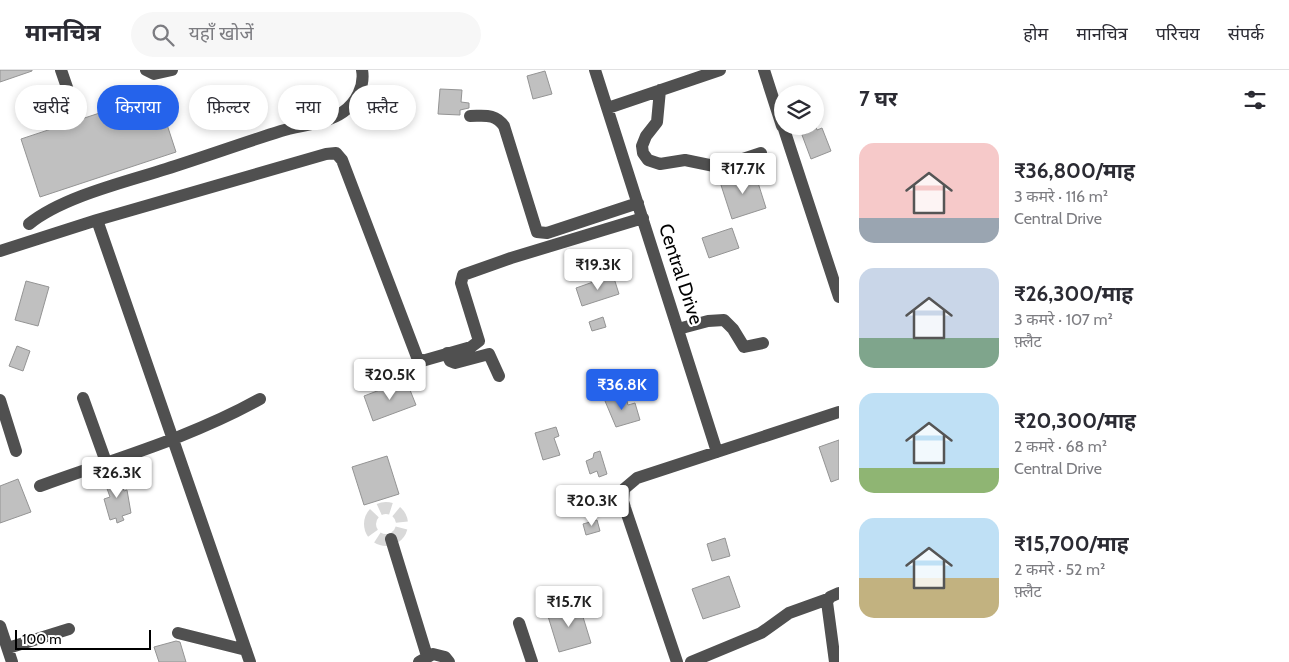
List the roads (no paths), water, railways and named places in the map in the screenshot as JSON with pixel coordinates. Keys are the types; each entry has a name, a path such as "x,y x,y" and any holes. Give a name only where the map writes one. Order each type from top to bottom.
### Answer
{"street":[{"path":"61,70 67,85"},
{"path":"146,70 154,74 172,70"},
{"path":"29,224 62,205 119,184 282,131 339,115 357,97 362,86 362,70"},
{"name":"Central Drive","path":"595,70 717,452"},
{"path":"608,108 660,90 694,74 720,70"},
{"path":"764,70 774,99"},
{"path":"660,90 657,122 646,136 642,146 643,153 648,160 660,164 685,160 719,167 761,153"},
{"path":"470,116 499,118 504,126 537,232 547,233 638,203"},
{"path":"786,135 839,297"},
{"path":"0,251 97,220 326,154 336,153 342,160 418,359 422,360 474,345 479,340 462,283 463,275 511,258 643,218"},
{"path":"97,220 248,656"},
{"path":"678,329 708,321 724,320 733,329 744,348 763,343"},
{"path":"447,353 450,361 455,363 488,354 499,376"},
{"path":"83,398 106,462"},
{"path":"40,486 173,440 226,418 260,399"},
{"path":"0,400 16,451"},
{"path":"677,662 624,508 622,501 624,489 637,478 839,412"},
{"path":"391,539 423,659 439,655 450,662"},
{"path":"692,662 761,633 789,613 834,596"},
{"path":"834,596 827,606 835,662"},
{"path":"519,623 532,662"},
{"path":"0,626 12,662"},
{"path":"8,648 69,629"},
{"path":"178,633 248,656"}],"tunnel":[{"path":"386,508 392,509 397,513 401,518 402,524 401,530 397,535 392,539 386,540 380,539 375,535 371,530 370,524 371,518 375,513 380,509 386,508"}]}
